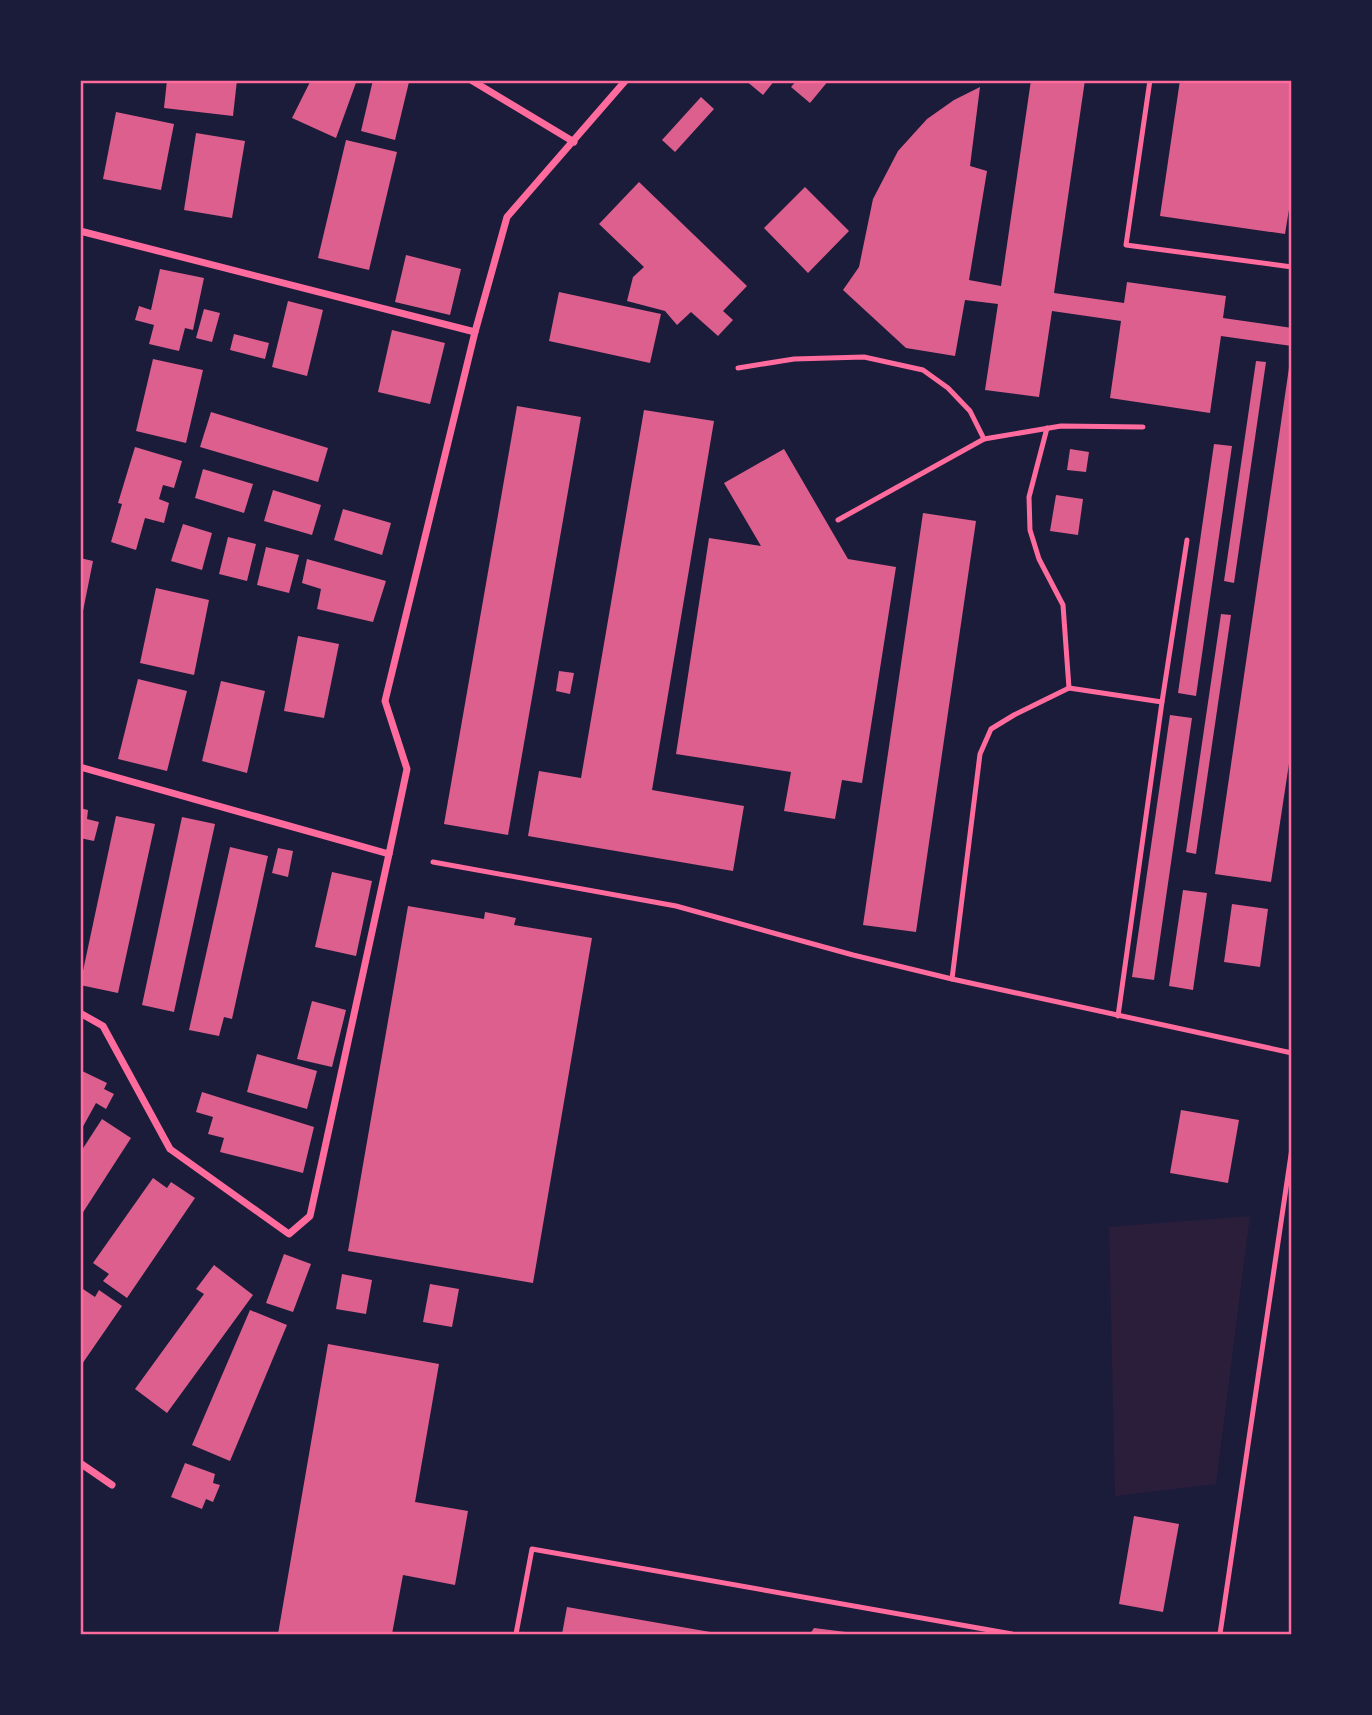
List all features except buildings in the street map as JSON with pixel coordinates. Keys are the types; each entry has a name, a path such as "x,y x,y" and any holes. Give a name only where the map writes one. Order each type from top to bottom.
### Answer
{"street":[{"path":"471,80 574,142"},
{"path":"80,1013 103,1026 170,1149 289,1234 310,1216 407,769 385,701 474,332 508,216 626,80"},
{"path":"80,231 474,332"},
{"path":"80,767 389,855"},
{"path":"80,1463 111,1485"}],"lane":[{"path":"1150,80 1126,245 1292,267"},
{"path":"738,368 794,359 864,357 923,370 947,388 970,411 984,439"},
{"path":"838,520 984,439 1061,426 1143,427"},
{"path":"1047,428 1029,497 1030,530 1039,559 1063,605 1069,688"},
{"path":"1118,1016 1161,702 1187,540"},
{"path":"952,979 980,754 991,729 1069,688 1161,702"},
{"path":"433,862 676,906 853,955 952,979 1292,1053"},
{"path":"1220,1634 1292,1148"},
{"path":"516,1634 532,1549 1012,1634"}],"shaded area":[{"path":"1250,1216 1216,1484 1115,1496 1109,1227"}]}
